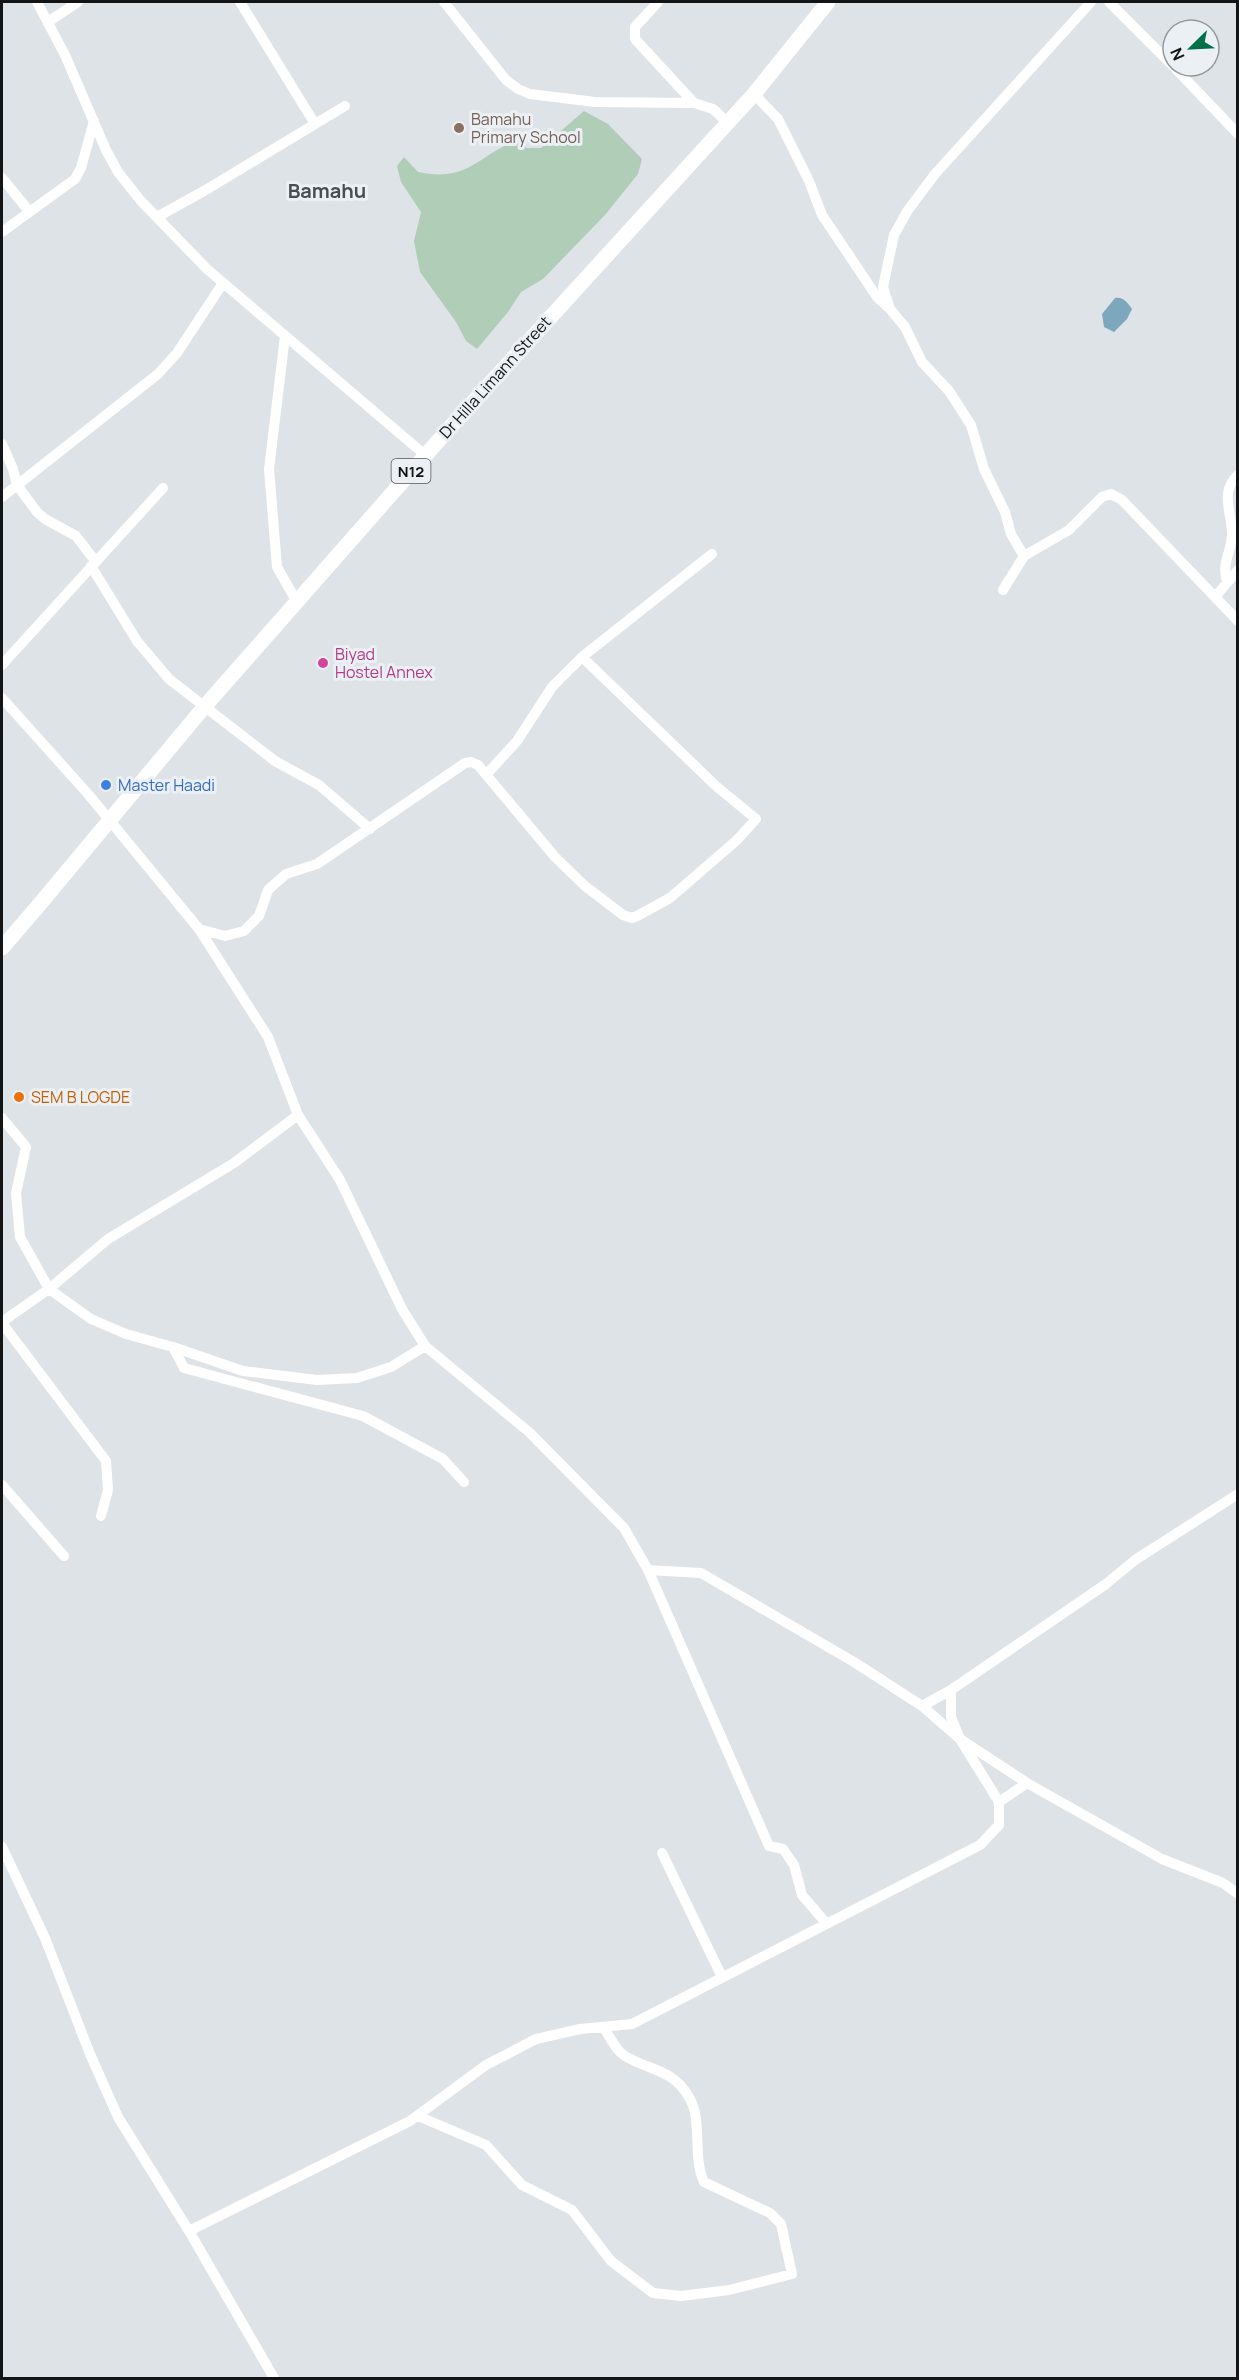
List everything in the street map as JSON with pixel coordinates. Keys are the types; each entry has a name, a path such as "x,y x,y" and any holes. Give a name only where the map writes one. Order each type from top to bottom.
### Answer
{"highway":[{"name":"Dr Hilla Limann Street","path":"2,948 205,706 425,455 754,94 828,2"}],"street":[{"path":"37,2 65,56 118,172 157,217 223,283 425,455"},
{"path":"48,22 78,2"},
{"path":"240,2 315,124"},
{"path":"444,2 506,80 518,89 530,94 595,102 694,103 713,109 728,123"},
{"path":"658,2 635,27 635,39 694,103"},
{"path":"890,309 883,287 894,235 908,210 934,174 1090,2"},
{"path":"1109,2 1161,54"},
{"path":"1184,78 1238,134"},
{"path":"754,94 778,119 809,181 822,215 877,297 905,327 922,362 949,391 971,424 984,469 1005,512 1011,534 1024,556"},
{"path":"157,217 345,105"},
{"path":"2,232 75,179 81,168 94,121"},
{"path":"2,178 29,211"},
{"path":"2,497 158,374 177,353 223,283"},
{"path":"285,336 269,469 277,567 297,602"},
{"path":"2,444 17,485 45,519 76,536 137,641 169,679 275,761 319,784 370,829"},
{"path":"1227,580 1223,570 1232,534 1227,507 1229,483 1238,475"},
{"path":"2,665 163,488"},
{"path":"1004,590 1024,556 1069,530 1102,497 1111,494 1122,500 1238,621"},
{"path":"486,775 517,741 552,687 582,657 712,554"},
{"path":"1215,597 1227,580 1238,570"},
{"path":"199,929 225,936 244,931 259,916 268,890 286,873 317,864 465,763 471,762 478,765 562,863 585,886 623,915 632,918 669,898 737,840 756,819 716,786 582,657"},
{"path":"3,701 88,794 199,929 268,1037 298,1115 340,1180 402,1309 425,1346 529,1432 624,1528 648,1570 769,1846 783,1849 794,1865 802,1895 826,1923"},
{"path":"101,1516 108,1490 106,1461 2,1322 49,1289 108,1239 234,1163 298,1115"},
{"path":"2,1118 26,1147 16,1193 20,1236 49,1289 91,1319 126,1334 243,1371 317,1380 357,1378 391,1367 425,1346"},
{"path":"173,1347 184,1368 363,1416 443,1459 464,1482"},
{"path":"2,1485 64,1556"},
{"path":"922,1706 951,1690 1106,1584 1135,1560 1238,1494"},
{"path":"648,1570 701,1573 854,1662 922,1706 960,1739 1027,1783 1162,1858 1223,1883 1238,1894"},
{"path":"189,2231 418,2116 486,2065 536,2039 579,2029 632,2024 980,1845 999,1825 999,1802 960,1739 951,1717 951,1690"},
{"path":"999,1802 1027,1783"},
{"path":"2,1847 45,1938 90,2054 118,2117 189,2231 274,2379"},
{"path":"662,1853 722,1977"},
{"path":"418,2116 486,2145 522,2185 572,2210 611,2260 653,2293 681,2296 729,2290 792,2274 781,2224 770,2213 704,2182 698,2169 695,2116 691,2099 681,2085 667,2073 625,2056 603,2027"}],"green space":[{"path":"584,111 608,124 642,159 638,174 605,215 543,279 521,292 508,312 477,349 466,341 456,322 420,272 414,241 421,212 401,182 397,166 404,157 418,172 447,174 469,167 514,141 527,148 541,148"}],"water":[{"path":"1115,298 1125,300 1132,309 1127,319 1114,332 1104,327 1102,314"}],"place":[{"name":"Bamahu Primary School","path":"459,128"},
{"name":"Biyad Hostel Annex","path":"323,663"},
{"name":"Master Haadi","path":"106,785"},
{"name":"SEM B LOGDE","path":"19,1097"}],"district":[{"name":"Bamahu","path":"327,190"}]}
